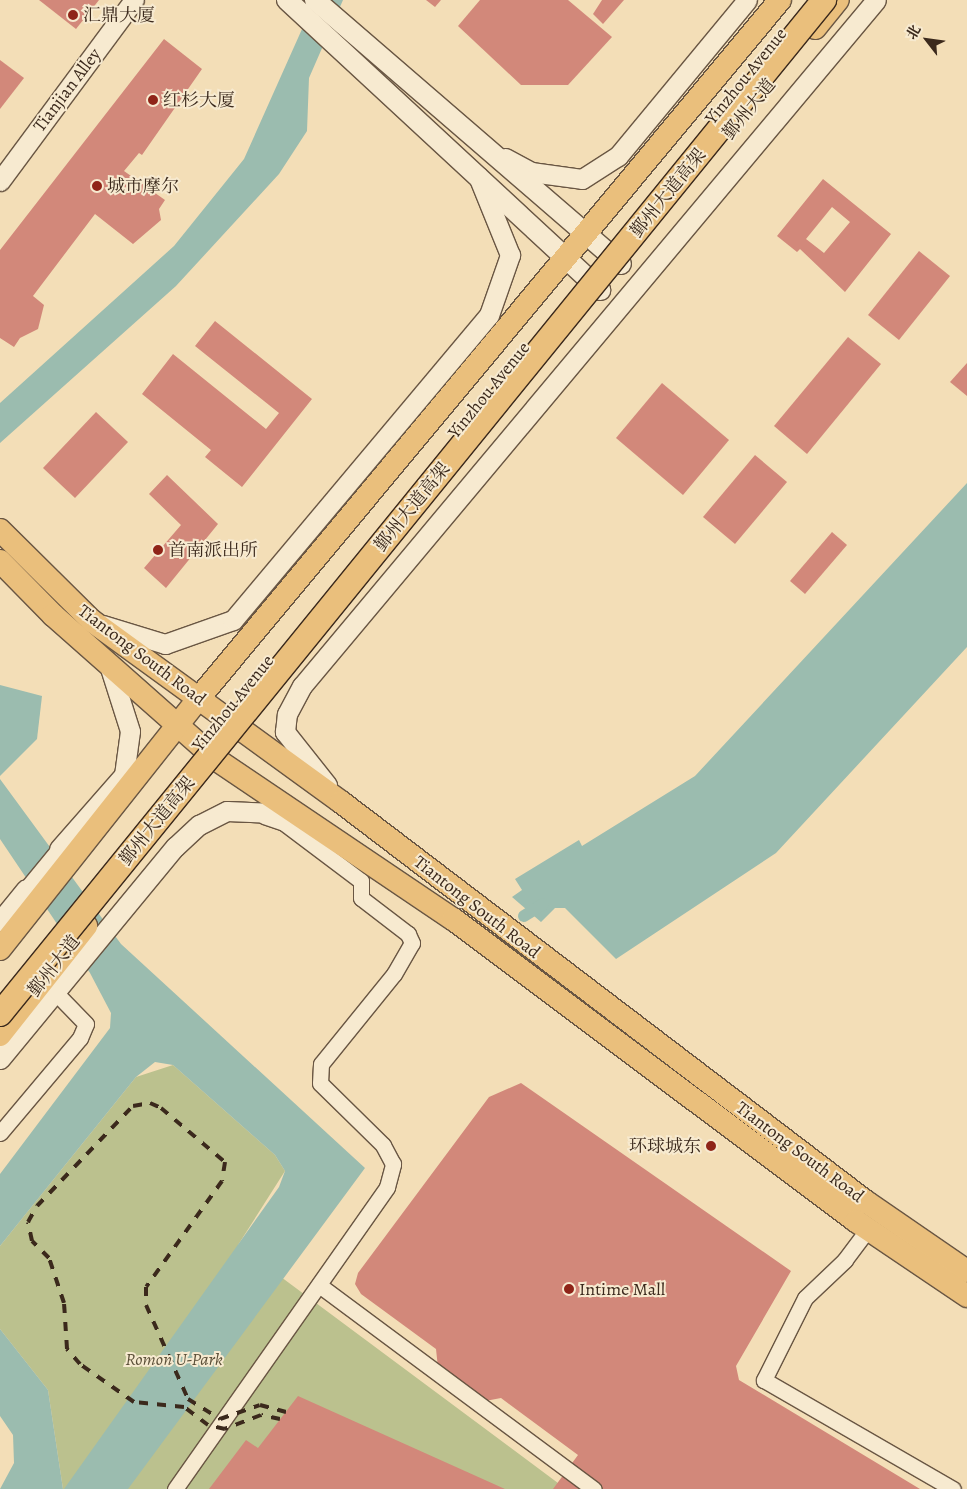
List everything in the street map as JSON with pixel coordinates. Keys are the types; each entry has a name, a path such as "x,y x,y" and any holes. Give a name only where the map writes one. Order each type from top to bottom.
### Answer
{"highway":[{"name":"Yinzhou Avenue","path":"0,989 808,0"},
{"name":"鄞州大道高架","path":"0,1014 824,0"}],"main road":[{"path":"287,0 600,290"},
{"path":"315,0 347,31 621,264"},
{"name":"Yinzhou Avenue","path":"66,855 178,726 588,235 780,0"},
{"name":"鄞州大道","path":"621,264 838,0"},
{"name":"Yinzhou Avenue","path":"108,898 217,760 621,264"},
{"name":"Tiantong South Road","path":"0,530 92,621 341,802 466,897 554,968 864,1201 967,1271"},
{"name":"Tiantong South Road","path":"0,561 53,615 104,656 217,760 453,920 868,1229 967,1296"},
{"path":"0,949 30,898 66,855"},
{"name":"鄞州大道","path":"0,1035 70,960 108,898"}],"street":[{"name":"Tianjian Alley","path":"0,181 134,0"},
{"path":"484,147 531,172 582,179 618,156 747,0"},
{"path":"341,802 286,732 287,714 302,686 876,0"},
{"path":"92,621 165,644 233,620 489,315 510,255 478,176"},
{"path":"66,855 124,775 130,731 119,686 104,656"},
{"path":"175,1489 387,1187 393,1164 383,1145 320,1083 321,1064 394,974 412,943 408,934 361,898 361,881 284,823 246,810"},
{"path":"0,1059 55,992 70,960 113,920 198,825 227,811 246,810 297,814 319,830"},
{"path":"0,921 30,898"},
{"path":"0,1133 80,1038 86,1024 55,992"},
{"path":"868,1229 845,1260 805,1298 764,1380 953,1489"},
{"path":"319,1285 594,1489"}],"green space":[{"name":"Romon U-Park","path":"173,1065 275,1155 285,1171 238,1245 566,1489 63,1489 48,1390 0,1329 0,1246 136,1077"}],"shaded area":[{"path":"315,0 343,0 309,78 307,131 279,174 176,286 0,443 0,403 174,246 244,159"},
{"path":"967,483 967,647 776,853 616,959 565,908 555,908 541,922 512,897 522,890 515,879 579,840 582,846 695,776"},
{"path":"0,685 42,696 37,739 0,776"},
{"path":"0,779 121,944 365,1168 128,1489 64,1489 279,1187 285,1171 275,1155 173,1065 155,1062 136,1077 0,1246 0,1174 110,1028 111,1013 90,973 0,839"},
{"path":"0,1329 48,1390 63,1489 0,1489 14,1463 13,1435 0,1416"}],"building":[{"name":"汇鼎大厦","path":"39,0 99,0 76,29"},
{"path":"426,0 441,0 435,7"},
{"path":"480,0 568,0 612,37 568,85 521,85 458,26"},
{"path":"602,0 624,0 603,24 593,14"},
{"name":"城市摩尔","path":"164,39 202,69 142,155 139,153 124,171 165,200 159,209 161,220 133,244 95,214 33,296 44,305 38,329 20,338 14,347 0,338 0,250"},
{"path":"0,60 24,78 0,109"},
{"path":"823,179 891,234 845,292 800,249 797,252 777,236","holes":["832,207 850,222 824,253 806,239"]},
{"path":"919,251 950,276 899,340 868,315"},
{"path":"215,321 312,399 242,487 205,457 211,450 142,394 173,354 266,429 279,413 195,346"},
{"path":"848,337 881,364 807,454 774,426"},
{"path":"967,363 967,396 950,382"},
{"path":"662,383 729,440 683,495 616,438"},
{"path":"96,412 128,442 75,498 43,468"},
{"path":"755,455 787,482 735,544 703,517"},
{"path":"167,475 218,524 166,588 144,568 181,525 149,494"},
{"path":"832,532 847,545 805,594 790,581"},
{"name":"Intime Mall","path":"521,1083 791,1271 736,1366 739,1380 920,1489 553,1489 578,1455 501,1398 480,1402 438,1368 436,1349 361,1294 355,1284 358,1273 489,1097"},
{"path":"298,1396 505,1489 209,1489 246,1440 258,1448"}],"waterway":[{"path":"524,916 543,904"}],"railway":[{"path":"280,1419 261,1415 225,1429 208,1425 184,1407 134,1402 80,1364 67,1349 64,1303 49,1258 32,1241 28,1222 37,1206 133,1106 150,1103 161,1108 225,1162 222,1181 146,1287 146,1305 188,1399 220,1419 260,1405 286,1412"}],"place":[{"name":"汇鼎大厦","path":"73,15"},
{"name":"红杉大厦","path":"153,100"},
{"name":"城市摩尔","path":"97,186"},
{"name":"首南派出所","path":"158,550"},
{"name":"环球城东","path":"711,1146"},
{"name":"Intime Mall","path":"569,1289"}]}
